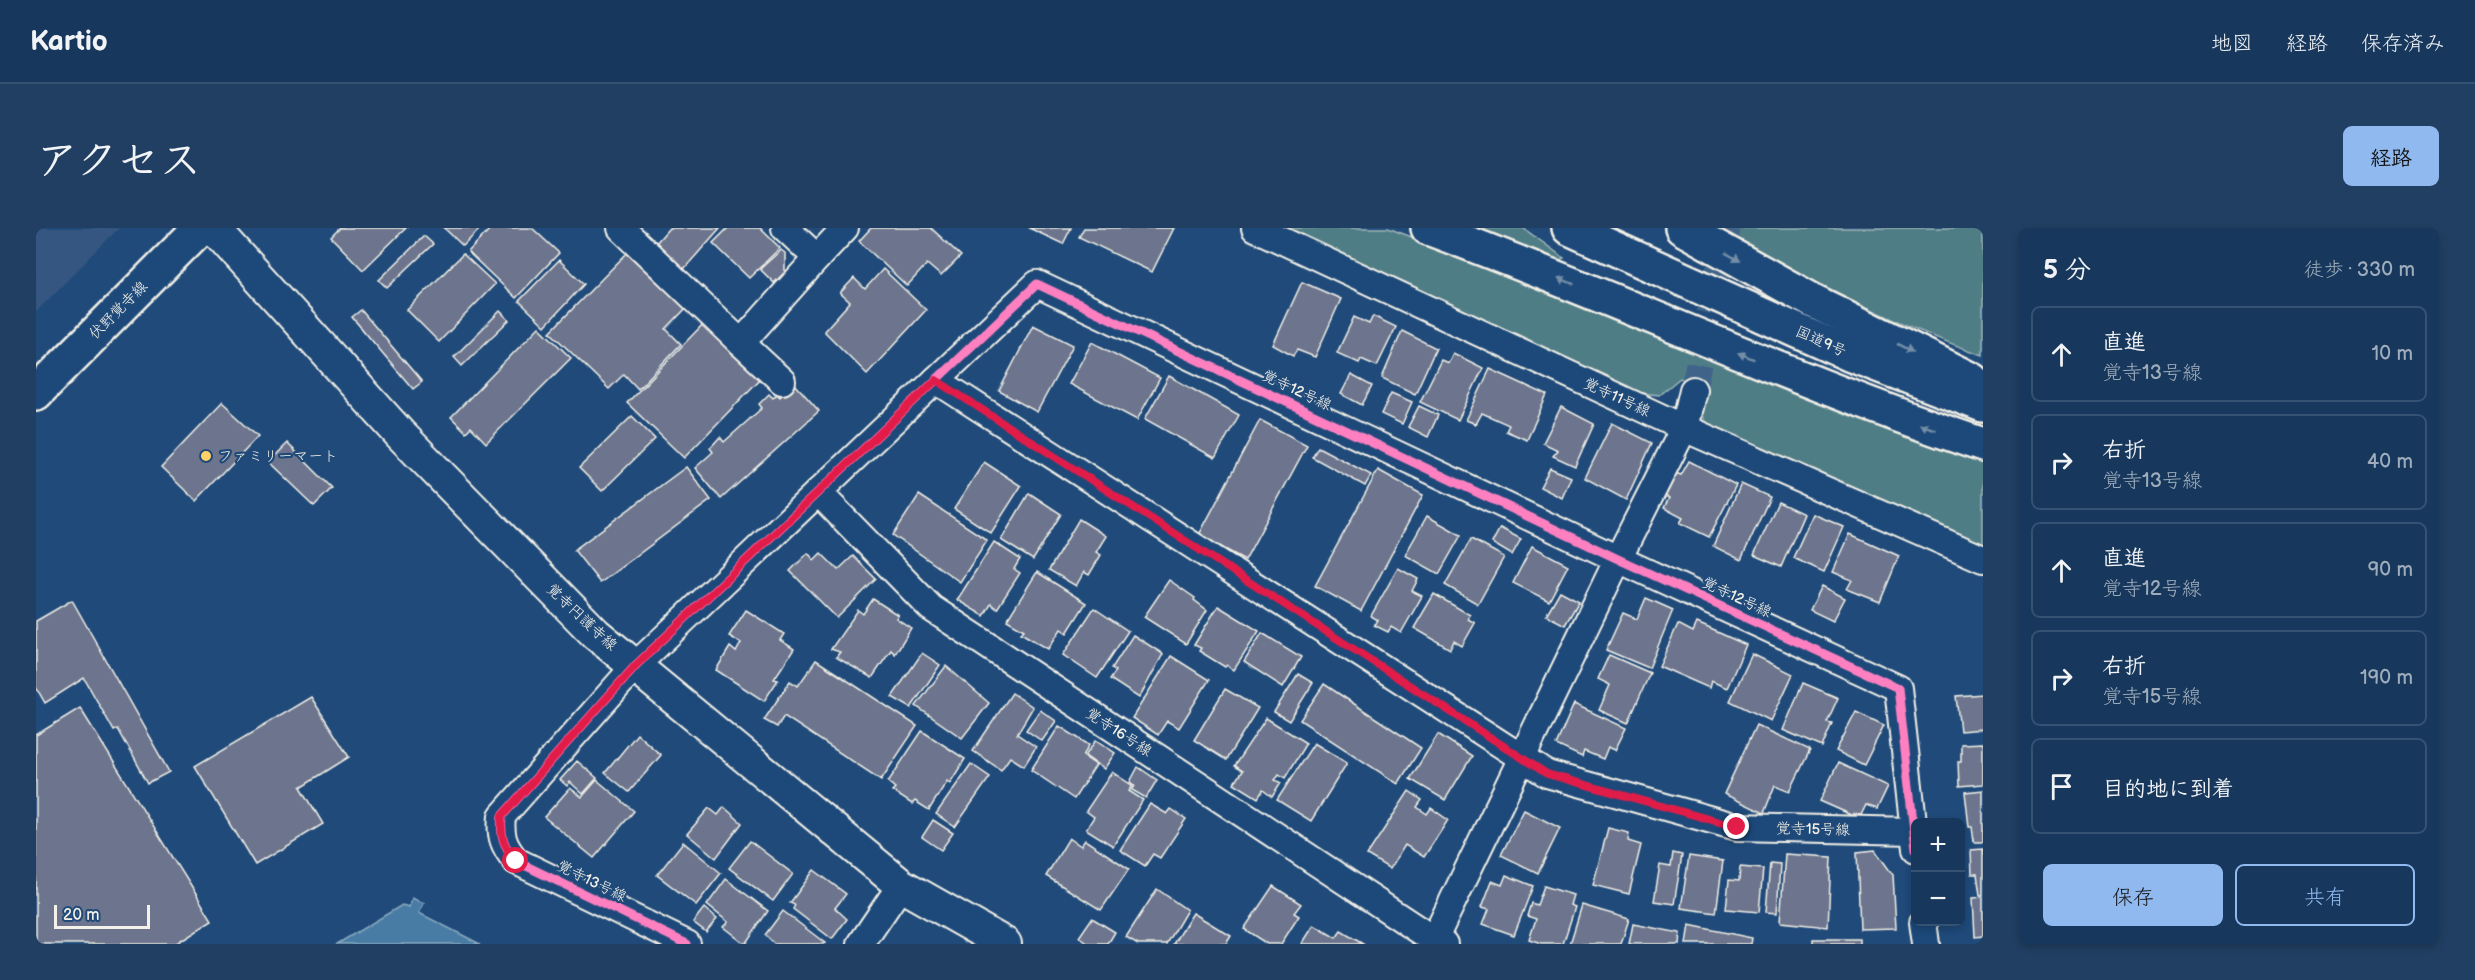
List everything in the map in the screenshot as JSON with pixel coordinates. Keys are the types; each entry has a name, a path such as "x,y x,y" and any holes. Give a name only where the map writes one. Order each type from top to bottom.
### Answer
{"main road":[{"name":"伏野覚寺線","path":"36,393 200,228"},
{"path":"1428,228 1568,282 1846,396 1983,445"},
{"name":"国道9号","path":"1569,228 1849,354 1983,405"},
{"name":"国道9号","path":"1579,228 1662,270"},
{"path":"1682,228 1813,301 1983,384"}],"street":[{"name":"覚寺円護寺線","path":"214,228 408,443 596,634 901,885 1005,944"},
{"path":"621,228 782,381"},
{"path":"785,228 817,258"},
{"path":"741,343 845,228"},
{"name":"覚寺11号線","path":"1255,228 1684,428 1983,559"},
{"name":"覚寺12号線","path":"636,665 1037,284 1618,559 1898,688 1913,818"},
{"name":"覚寺15号線","path":"936,380 1547,774 1737,827 1911,840"},
{"path":"1437,943 1522,759 1684,428 1693,390"},
{"name":"覚寺16号線","path":"818,492 931,608 1437,943"},
{"name":"覚寺13号線","path":"636,665 502,816 500,832 504,846 516,861 687,944"},
{"path":"861,944 901,885"},
{"path":"1924,926 1926,944"}],"shaded area":[{"path":"36,228 119,228 36,312"},
{"path":"412,898 424,903 419,913 480,944 337,944 402,905 409,907"}],"green space":[{"path":"1276,228 1388,228 1555,291 1794,393 1983,461 1983,544 1708,427 1700,408 1701,387 1680,378 1659,395 1640,393"},
{"path":"1472,228 1523,228 1564,258 1559,260"},
{"path":"1713,228 1983,228 1983,355 1879,313"}],"building":[{"path":"340,228 406,228 363,270 331,237"},
{"path":"444,228 481,228 463,246"},
{"path":"491,228 532,228 559,253 516,298 468,252"},
{"path":"669,228 720,228 684,269 656,243"},
{"path":"728,228 760,228 780,248 749,278 713,243"},
{"path":"871,228 931,228 961,256 941,276 927,264 907,286 859,241"},
{"path":"1029,228 1071,228 1063,244"},
{"path":"1084,228 1174,228 1152,272 1079,237"},
{"path":"424,236 433,244 387,288 379,280"},
{"path":"781,250 785,253 785,272 774,283 760,269"},
{"path":"629,251 690,304 666,329 681,344 638,389 624,374 609,389 550,332"},
{"path":"463,254 495,284 439,342 407,310"},
{"path":"559,260 584,284 545,326 519,301"},
{"path":"883,269 926,310 867,374 824,331 850,302 840,293 854,278 865,289"},
{"path":"1302,282 1341,299 1315,357 1297,350 1293,356 1273,345"},
{"path":"361,310 422,382 413,389 352,317"},
{"path":"500,311 509,320 462,366 454,357"},
{"path":"1373,316 1396,327 1377,366 1361,359 1359,363 1337,353 1354,317 1369,324"},
{"path":"707,320 764,375 684,458 627,403"},
{"path":"1033,325 1073,345 1037,412 999,391"},
{"path":"539,327 571,358 486,443 471,427 466,432 451,417"},
{"path":"1402,331 1436,348 1415,394 1382,378"},
{"path":"1092,342 1160,378 1137,420 1069,384"},
{"path":"1453,353 1483,368 1458,420 1420,402 1441,360 1448,363"},
{"path":"1490,369 1547,395 1527,440 1506,431 1509,425 1482,413 1476,424 1466,420"},
{"path":"1351,375 1372,386 1362,405 1341,394"},
{"path":"1169,376 1239,415 1215,458 1145,419"},
{"path":"794,383 819,411 721,499 695,468 713,452 710,448 720,437 724,442 762,408 759,404 769,394 773,398 777,394 780,397"},
{"path":"1391,393 1412,402 1402,424 1381,414"},
{"path":"222,403 258,436 196,501 161,467"},
{"path":"1419,406 1438,415 1428,437 1408,427"},
{"path":"1561,407 1594,424 1575,466 1553,456 1558,450 1543,443"},
{"path":"632,416 655,439 602,491 579,468"},
{"path":"1260,420 1307,445 1245,560 1199,535"},
{"path":"1612,423 1652,443 1626,500 1585,478"},
{"path":"287,443 332,488 314,506 268,462"},
{"path":"1318,447 1371,475 1365,486 1312,457"},
{"path":"1689,461 1736,485 1709,537 1680,523 1683,518 1664,508 1669,498 1663,495 1675,473 1681,475"},
{"path":"984,462 1021,486 991,533 954,509"},
{"path":"686,467 711,500 600,583 574,550"},
{"path":"1550,468 1571,477 1562,498 1540,487"},
{"path":"1378,470 1423,495 1361,611 1315,586"},
{"path":"1741,484 1770,497 1741,560 1713,546"},
{"path":"1029,493 1061,514 1033,560 1001,540"},
{"path":"919,495 987,540 960,582 893,535"},
{"path":"1778,502 1804,514 1781,567 1754,555"},
{"path":"1813,514 1844,527 1824,572 1793,558"},
{"path":"1427,516 1461,535 1439,574 1405,555"},
{"path":"1079,519 1106,536 1096,552 1101,555 1089,575 1084,572 1076,586 1049,570"},
{"path":"1500,528 1521,539 1512,555 1492,543"},
{"path":"1850,534 1899,556 1880,602 1847,589 1852,580 1833,572"},
{"path":"1471,539 1504,557 1478,604 1445,585"},
{"path":"994,542 1020,559 1014,569 1020,573 997,609 991,604 984,616 957,600"},
{"path":"1532,546 1568,565 1549,601 1513,583"},
{"path":"808,553 814,560 821,553 838,570 853,556 876,579 837,618 790,571"},
{"path":"1398,568 1418,579 1412,591 1422,596 1401,633 1391,627 1388,632 1374,625 1378,620 1371,616"},
{"path":"1037,572 1086,603 1067,633 1061,629 1048,649 1021,633 1024,630 1007,620"},
{"path":"1169,580 1195,598 1194,600 1207,610 1186,644 1144,617"},
{"path":"1822,586 1845,598 1833,621 1810,610"},
{"path":"1560,591 1579,601 1565,625 1546,615"},
{"path":"1434,594 1470,615 1468,619 1475,623 1462,646 1454,641 1450,649 1414,628"},
{"path":"1646,598 1673,610 1649,668 1606,650 1623,613 1637,619"},
{"path":"873,599 898,615 896,618 911,628 895,654 891,650 872,678 836,657 840,652 831,649 858,610 863,614"},
{"path":"72,600 169,772 148,783 118,729 114,731 84,678 45,703 36,687 36,621"},
{"path":"1218,606 1259,631 1234,670 1199,651 1201,648 1194,645"},
{"path":"1094,608 1128,631 1097,678 1063,655"},
{"path":"746,610 784,634 780,640 794,649 774,679 778,680 764,701 716,670 730,647 736,652 741,643 729,636"},
{"path":"1697,623 1746,645 1727,688 1711,681 1709,688 1659,666 1678,624 1693,632"},
{"path":"1262,633 1301,657 1283,687 1244,662"},
{"path":"1133,635 1163,654 1139,698 1110,679 1116,671 1112,668"},
{"path":"922,653 940,665 911,708 892,697"},
{"path":"1752,654 1793,674 1771,721 1730,701"},
{"path":"1609,655 1650,673 1628,723 1599,710 1610,685 1598,679"},
{"path":"1171,656 1209,680 1179,728 1167,721 1158,735 1132,718"},
{"path":"816,660 917,726 881,780 784,716 777,727 764,720 790,681 798,686"},
{"path":"946,666 989,703 962,738 916,706"},
{"path":"1298,674 1313,683 1289,721 1274,712"},
{"path":"1803,683 1838,698 1827,722 1832,723 1822,747 1783,730"},
{"path":"1324,684 1421,748 1398,784 1300,720"},
{"path":"1225,689 1258,708 1226,760 1194,740"},
{"path":"1012,693 1033,707 1017,734 1036,747 1024,766 1010,757 1001,770 973,751"},
{"path":"1983,694 1983,729 1960,731 1956,696"},
{"path":"311,697 349,757 301,787 323,824 255,865 195,766"},
{"path":"1574,704 1626,728 1615,750 1608,747 1603,759 1584,751 1582,757 1556,745"},
{"path":"80,708 212,920 174,944 36,944 36,735"},
{"path":"1040,710 1056,721 1042,741 1026,730"},
{"path":"1856,712 1884,725 1864,765 1836,751"},
{"path":"1266,718 1306,743 1285,778 1279,774 1275,780 1281,783 1272,797 1263,790 1258,798 1234,783 1242,771 1234,766"},
{"path":"1756,725 1810,750 1790,791 1775,785 1764,813 1724,794"},
{"path":"1059,726 1089,745 1083,756 1096,765 1074,799 1031,770"},
{"path":"922,731 965,759 950,783 947,781 929,810 915,801 912,804 892,791 895,788 888,782"},
{"path":"637,734 661,755 629,792 605,773"},
{"path":"1438,734 1472,756 1445,800 1410,779"},
{"path":"1096,740 1115,753 1104,769 1085,756"},
{"path":"1314,743 1347,763 1311,821 1277,800"},
{"path":"1983,743 1983,784 1959,786 1958,761 1961,761 1961,744"},
{"path":"577,761 597,778 583,794 570,782 567,786 560,780"},
{"path":"1838,763 1888,786 1877,809 1866,805 1861,815 1854,814 1854,816 1820,801"},
{"path":"971,764 990,777 955,827 936,814"},
{"path":"1138,767 1157,780 1146,798 1132,790 1135,786 1130,782"},
{"path":"1112,772 1133,786 1129,791 1143,800 1113,846 1086,829 1094,817 1086,811"},
{"path":"597,780 634,811 594,858 544,817 570,788 582,797"},
{"path":"1983,790 1983,842 1974,842 1972,827 1969,827 1965,792"},
{"path":"1409,791 1422,800 1417,807 1427,814 1431,808 1448,820 1424,857 1405,845 1390,869 1367,855"},
{"path":"1150,804 1167,814 1171,809 1186,819 1160,858 1153,854 1145,866 1120,850"},
{"path":"724,807 742,823 716,858 687,834 709,808 718,815"},
{"path":"1524,810 1560,828 1538,873 1501,855"},
{"path":"933,820 953,833 941,850 922,837"},
{"path":"1608,828 1629,833 1628,841 1641,845 1629,894 1593,885"},
{"path":"1069,838 1081,846 1085,840 1129,869 1101,910 1046,876"},
{"path":"750,841 793,874 773,901 729,868"},
{"path":"683,842 721,873 696,905 657,875"},
{"path":"1983,849 1983,895 1980,895 1977,874 1972,874 1971,850"},
{"path":"1875,850 1893,875 1896,928 1860,929 1857,852"},
{"path":"1673,853 1682,855 1674,904 1654,901 1660,865 1671,867"},
{"path":"1785,854 1831,857 1828,927 1780,922"},
{"path":"1689,856 1723,861 1716,913 1681,908"},
{"path":"1770,863 1780,864 1777,913 1766,912"},
{"path":"1740,867 1763,869 1759,912 1726,909 1729,880 1739,881"},
{"path":"814,870 846,894 835,908 847,919 832,939 793,909 795,905 790,903"},
{"path":"1506,875 1533,886 1514,935 1483,924 1489,909 1482,907 1492,881 1502,885"},
{"path":"726,879 768,911 745,944 723,927 728,922 707,905"},
{"path":"1273,886 1301,904 1294,913 1299,916 1281,944 1267,944 1244,929"},
{"path":"1544,886 1573,895 1570,905 1575,907 1563,944 1541,944 1529,940 1536,919 1527,916 1531,903 1537,905"},
{"path":"1157,889 1187,910 1167,944 1138,944 1126,937"},
{"path":"1983,897 1983,936 1975,937 1973,898"},
{"path":"1582,905 1629,919 1621,944 1570,944"},
{"path":"704,908 717,919 706,932 693,922"},
{"path":"783,911 825,943 774,944 765,935"},
{"path":"1193,913 1231,936 1226,944 1174,944"},
{"path":"1092,918 1115,932 1108,944 1089,944 1079,937"},
{"path":"1633,924 1680,933 1679,944 1629,944"},
{"path":"1314,925 1336,938 1341,931 1363,944 1302,944"},
{"path":"1689,925 1752,938 1751,944 1686,944"},
{"path":"1813,939 1860,939 1860,944 1813,944"}],"tunnel":[{"path":"1693,390 1728,228"}],"cycle path":[{"path":"687,944 516,861 503,840 502,816 636,665 1037,284 1618,559 1898,688 1913,818"}],"place":[{"name":"ファミリーマート","path":"206,456"}],"route":[{"path":"516,861 504,846 500,832 502,816 636,665 936,380 1547,774 1737,827"}]}
